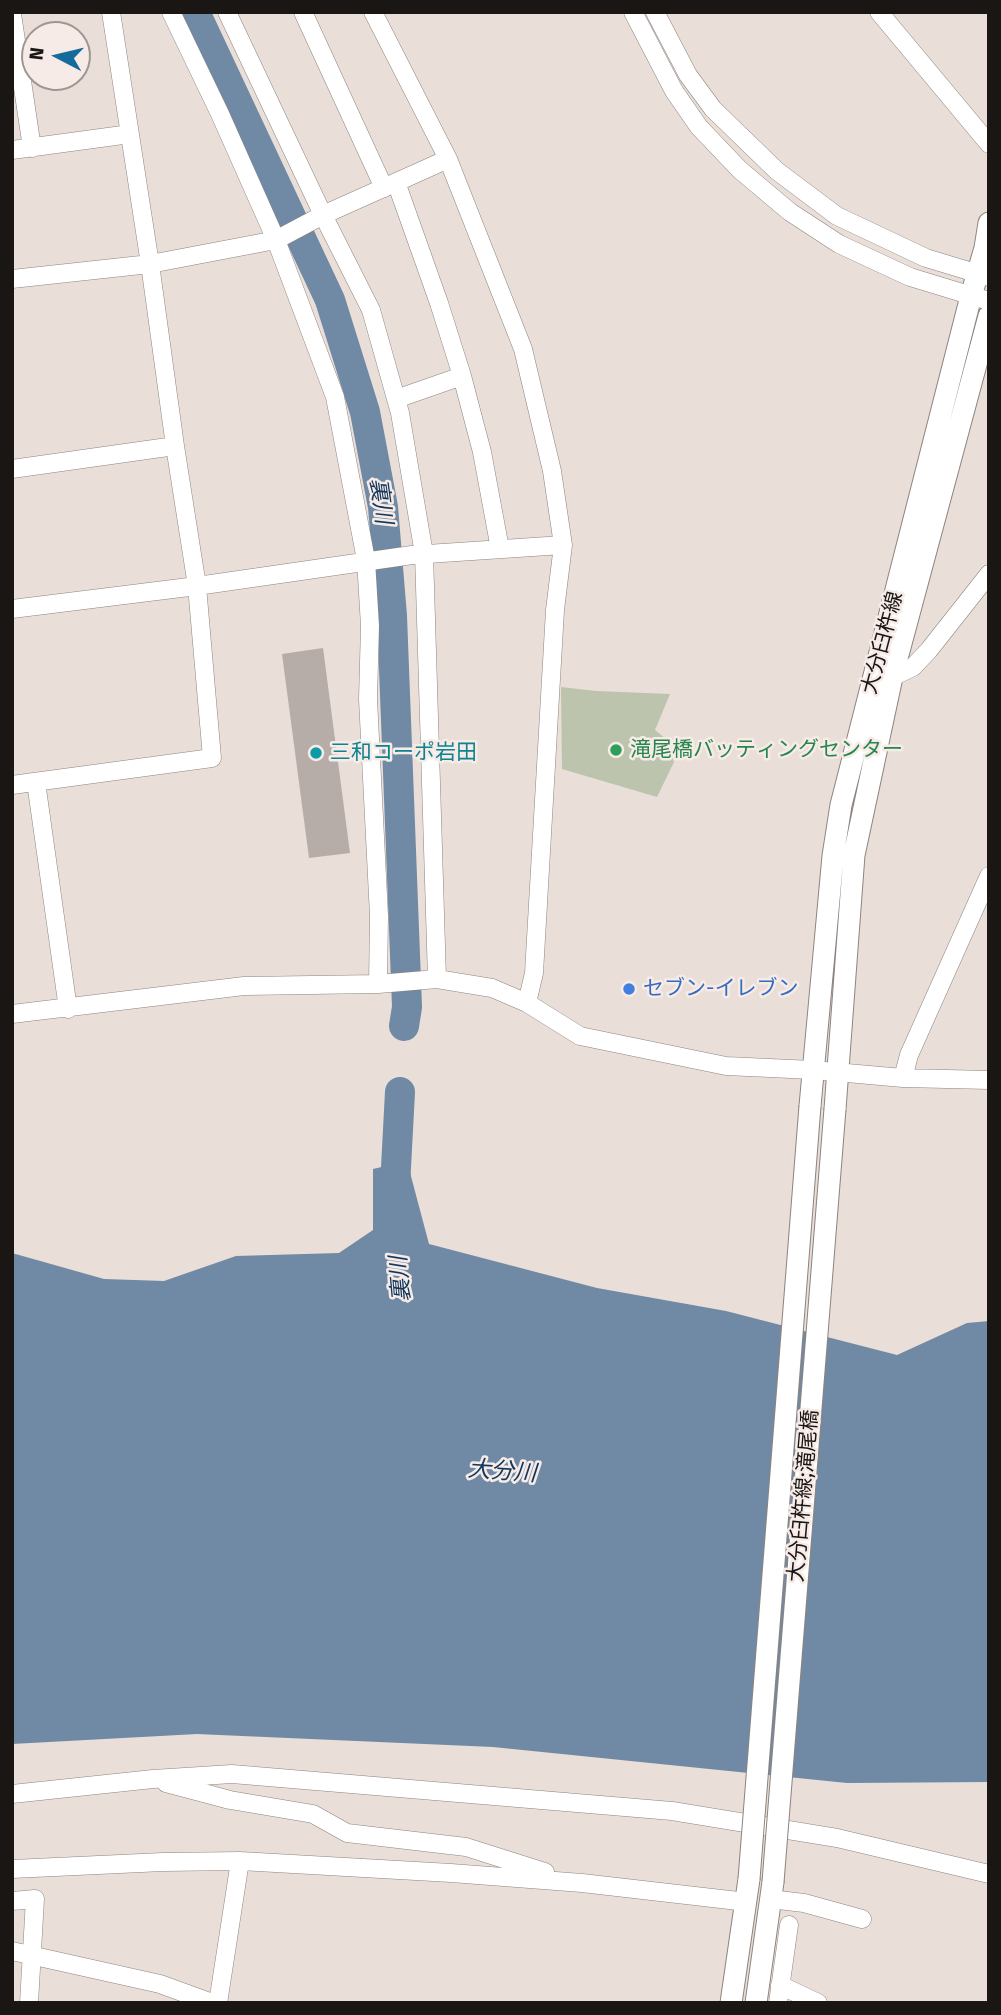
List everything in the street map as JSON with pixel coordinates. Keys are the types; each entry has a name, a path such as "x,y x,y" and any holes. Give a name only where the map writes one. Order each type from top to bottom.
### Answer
{"main road":[{"name":"大分臼杵線","path":"810,1106 833,856 841,805 980,299 989,223"},
{"name":"大分臼杵線","path":"835,1109 855,855 892,677 989,316"},
{"name":"大分臼杵線;滝尾橋","path":"732,2003 749,1879 810,1106"},
{"name":"大分臼杵線;滝尾橋","path":"756,2003 771,1891 835,1109"}],"street":[{"path":"12,785 212,758 197,586 111,12"},
{"path":"170,12 279,238 335,397 371,560 368,699 383,984"},
{"path":"227,12 317,218 371,310 396,399 418,554 437,979"},
{"path":"303,12 390,185 439,303 482,452 499,549"},
{"path":"373,12 448,159 523,349 552,471 563,545 555,610 534,973 527,1003"},
{"path":"633,12 674,91 699,127 740,170 790,212 839,244 910,276 980,299"},
{"path":"655,12 688,75 713,109 776,171 837,216 926,258 983,276"},
{"path":"879,12 989,145"},
{"path":"12,14 32,148"},
{"path":"12,150 130,134"},
{"path":"12,279 150,264 279,238 448,159"},
{"path":"396,399 462,376"},
{"path":"12,469 175,446"},
{"path":"12,609 418,554 563,545"},
{"path":"892,677 913,667 989,574"},
{"path":"36,782 68,1009"},
{"path":"903,1077 909,1055 989,876"},
{"path":"12,1014 244,986 383,984 437,979 492,988 527,1003 580,1035 726,1066 989,1080"},
{"path":"12,1794 232,1773 672,1811 837,1838 989,1874"},
{"path":"153,1779 230,1800 313,1814 347,1833 466,1847 582,1883"},
{"path":"12,1869 163,1861 240,1861 582,1883 747,1902"},
{"path":"218,2003 240,1861"},
{"path":"771,1891 862,1919"},
{"path":"12,1901 35,1899 29,2003"},
{"path":"789,1925 779,1994 818,2003"},
{"path":"12,1951 160,1984 212,2003"}],"green space":[{"name":"滝尾橋バッティングセンター","path":"561,687 670,694 655,730 666,739 674,762 657,797 562,769"}],"water":[{"name":"大分川","path":"408,1165 429,1244 597,1288 726,1311 897,1355 967,1323 989,1321 989,1782 847,1783 493,1747 197,1734 12,1744 12,1253 104,1279 164,1281 236,1256 339,1253 373,1230 373,1169"}],"building":[{"name":"三和コーポ岩田","path":"323,648 350,853 309,858 282,654"}],"waterway":[{"name":"裏川","path":"195,12 330,300 365,412 383,507 392,616 407,1007 404,1026"},
{"name":"裏川","path":"394,1205 400,1092"}],"place":[{"name":"滝尾橋バッティングセンター","path":"616,750"},
{"name":"三和コーポ岩田","path":"316,753"},
{"name":"セブン-イレブン","path":"629,989"}]}
